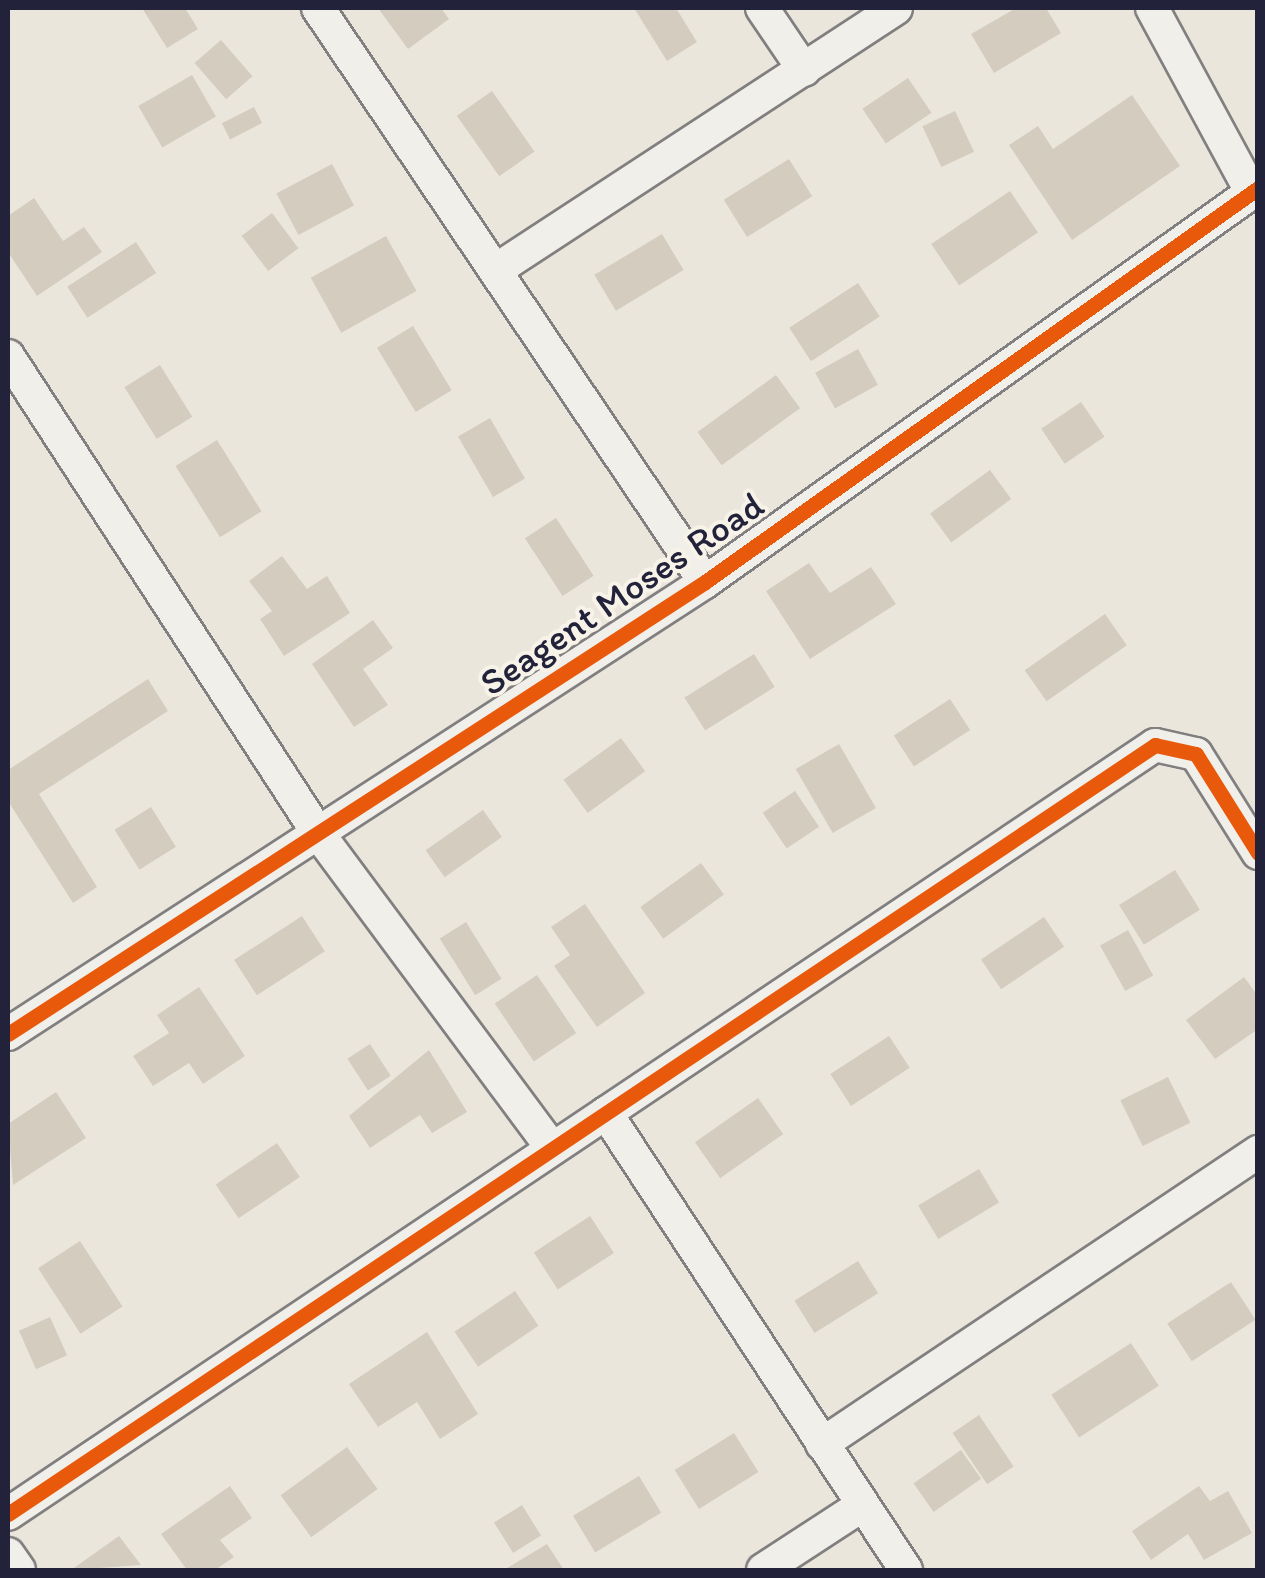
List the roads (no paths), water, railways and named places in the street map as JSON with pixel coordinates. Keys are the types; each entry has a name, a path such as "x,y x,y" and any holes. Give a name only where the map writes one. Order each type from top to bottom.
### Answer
{"street":[{"path":"318,8 705,582"},
{"path":"762,8 804,70"},
{"path":"496,270 896,8"},
{"path":"1152,8 1254,190"},
{"name":"Seagent Moses Road","path":"8,1034 705,582 1254,190"},
{"path":"8,356 318,833 552,1148"},
{"path":"8,1514 1154,745 1196,754 1258,853"},
{"path":"606,1113 906,1570"},
{"path":"822,1444 1258,1152"},
{"path":"763,1570 862,1506"},
{"path":"8,1554 18,1570"}]}
